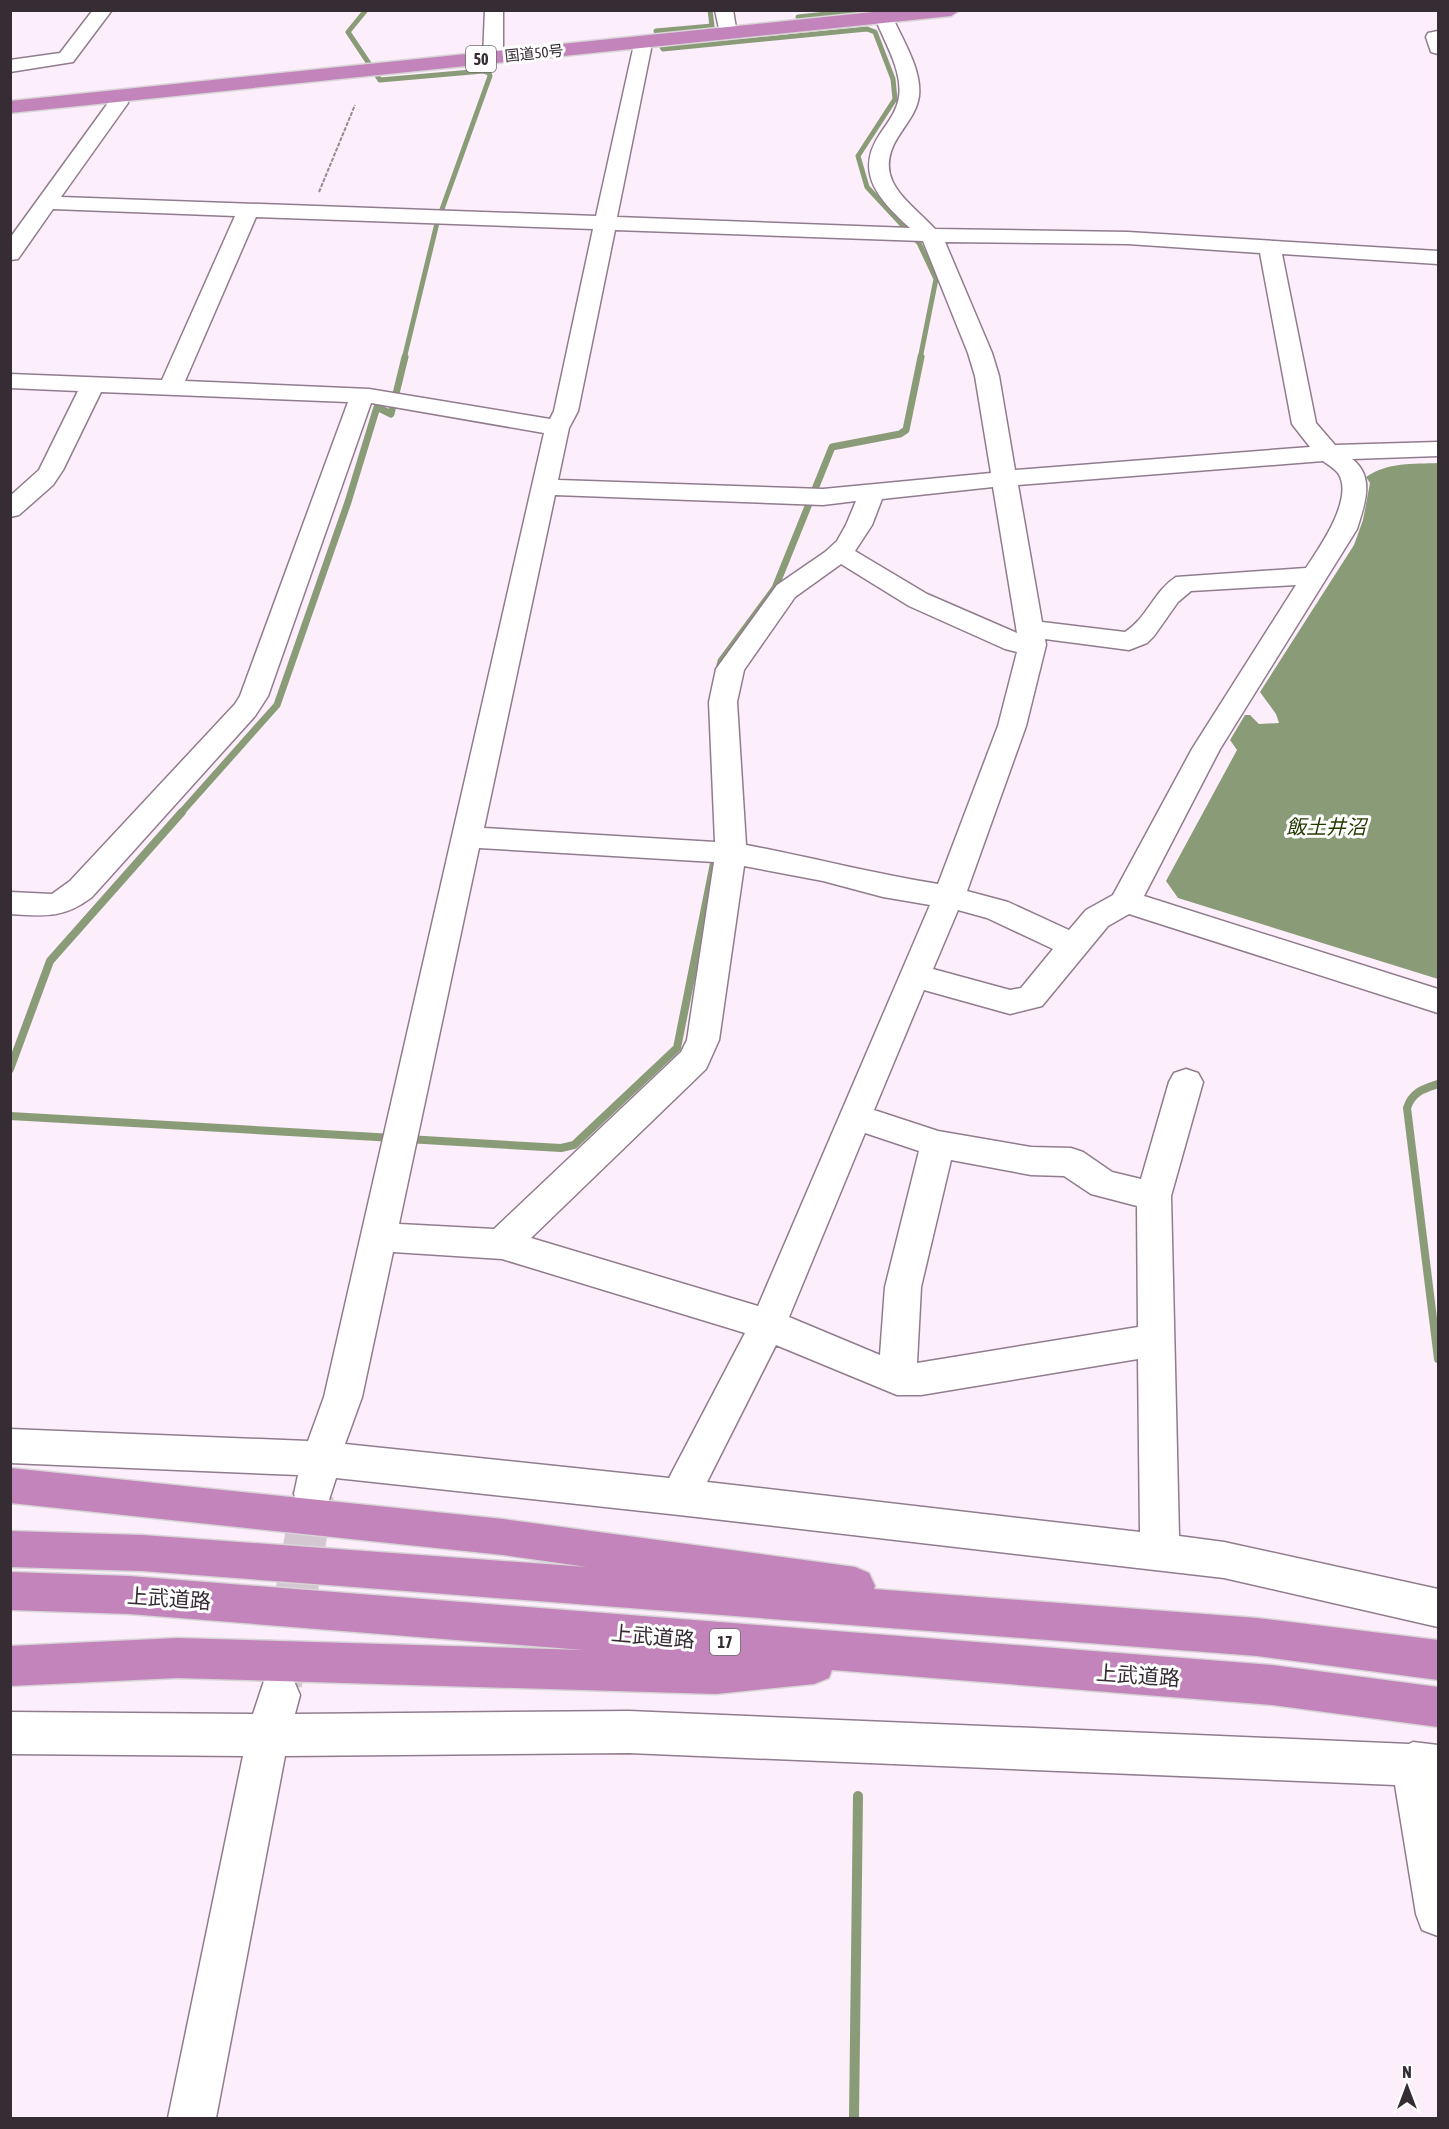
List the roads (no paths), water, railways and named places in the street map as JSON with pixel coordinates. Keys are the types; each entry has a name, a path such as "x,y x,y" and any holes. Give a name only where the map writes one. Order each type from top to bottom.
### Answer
{"highway":[{"name":"国道50号","path":"10,107 951,10"},
{"path":"10,1485 503,1537 1176,1631"},
{"path":"10,1550 142,1553 304,1564 1257,1637 1438,1660"},
{"name":"上武道路","path":"10,1591 129,1595 1272,1685 1438,1707"},
{"path":"10,1666 177,1658 716,1674 896,1656"}],"street":[{"path":"10,66 66,58 103,10"},
{"path":"493,57 494,10"},
{"path":"724,10 728,34"},
{"path":"679,1497 768,1325 914,975 949,897 1012,726 1031,637 997,430 980,353 943,258 931,235 888,193 880,177 879,155 906,107 909,94 904,68 884,18"},
{"path":"1438,37 1435,37 1438,48"},
{"path":"317,1477 343,1397 557,428 566,411 642,50 640,43"},
{"path":"11,254 118,103 118,96"},
{"path":"49,203 931,235 1128,238 1270,249 1438,257"},
{"path":"171,386 248,211"},
{"path":"914,975 1010,1002 1031,998 1097,918 1126,902 1133,884 1206,749 1344,529 1353,500 1354,482 1348,468 1328,453 1304,424 1270,249"},
{"path":"10,381 171,386 362,396 557,428"},
{"path":"10,510 44,480 51,470 93,384"},
{"path":"10,903 57,906 67,901 81,889 245,710 254,696 362,396"},
{"path":"545,487 799,497 871,494 1004,480 1328,453 1438,449"},
{"path":"502,1244 694,1060 703,1040 731,853 723,702 730,669 786,591 797,580 839,552 866,512 871,494"},
{"path":"839,552 918,600 1015,643 1031,637 1129,641 1139,638 1173,589 1185,583 1315,576"},
{"path":"467,837 731,853 823,870 884,886 949,897 997,910 1074,946"},
{"path":"1126,902 1438,1001"},
{"path":"1160,1554 1154,1196 1186,1082"},
{"path":"855,1117 938,1144 1031,1161 1071,1162 1103,1185 1154,1196"},
{"path":"897,1379 903,1287 938,1144"},
{"path":"378,1237 502,1244 768,1325 897,1379 921,1379 1156,1340"},
{"path":"10,1446 317,1477 679,1497 1224,1560 1438,1608"},
{"path":"192,2118 274,1715"},
{"path":"10,1733 274,1715 1126,1754 1426,1765 1438,1914"}],"water":[{"name":"飯土井沼","path":"1438,463 1438,979 1178,898 1166,881 1237,750 1230,740 1245,715 1250,715 1259,724 1279,723 1276,714 1260,692 1354,545 1363,520 1370,483 1366,477 1392,466"}],"waterway":[{"path":"366,10 348,32 380,80 483,71 489,73 490,76 441,212"},
{"path":"657,34 656,31 712,26 710,10"},
{"path":"798,17 864,10"},
{"path":"662,47 663,49 867,29 875,32 893,79 895,99 858,156 867,187 919,243 936,279 920,359"},
{"path":"404,359 437,223"},
{"path":"180,814 277,705 348,502 377,407 391,414 405,357"},
{"path":"718,673 721,661 775,588 832,447 900,434 906,430 921,357"},
{"path":"10,1069 50,961 182,812"},
{"path":"407,1139 561,1148 574,1145 677,1048 716,853"},
{"path":"1438,1084 1415,1095 1407,1108 1438,1359"},
{"path":"10,1116 394,1138"},
{"path":"854,2118 858,1796"}],"tunnel":[{"path":"281,1684 313,1494"}]}
